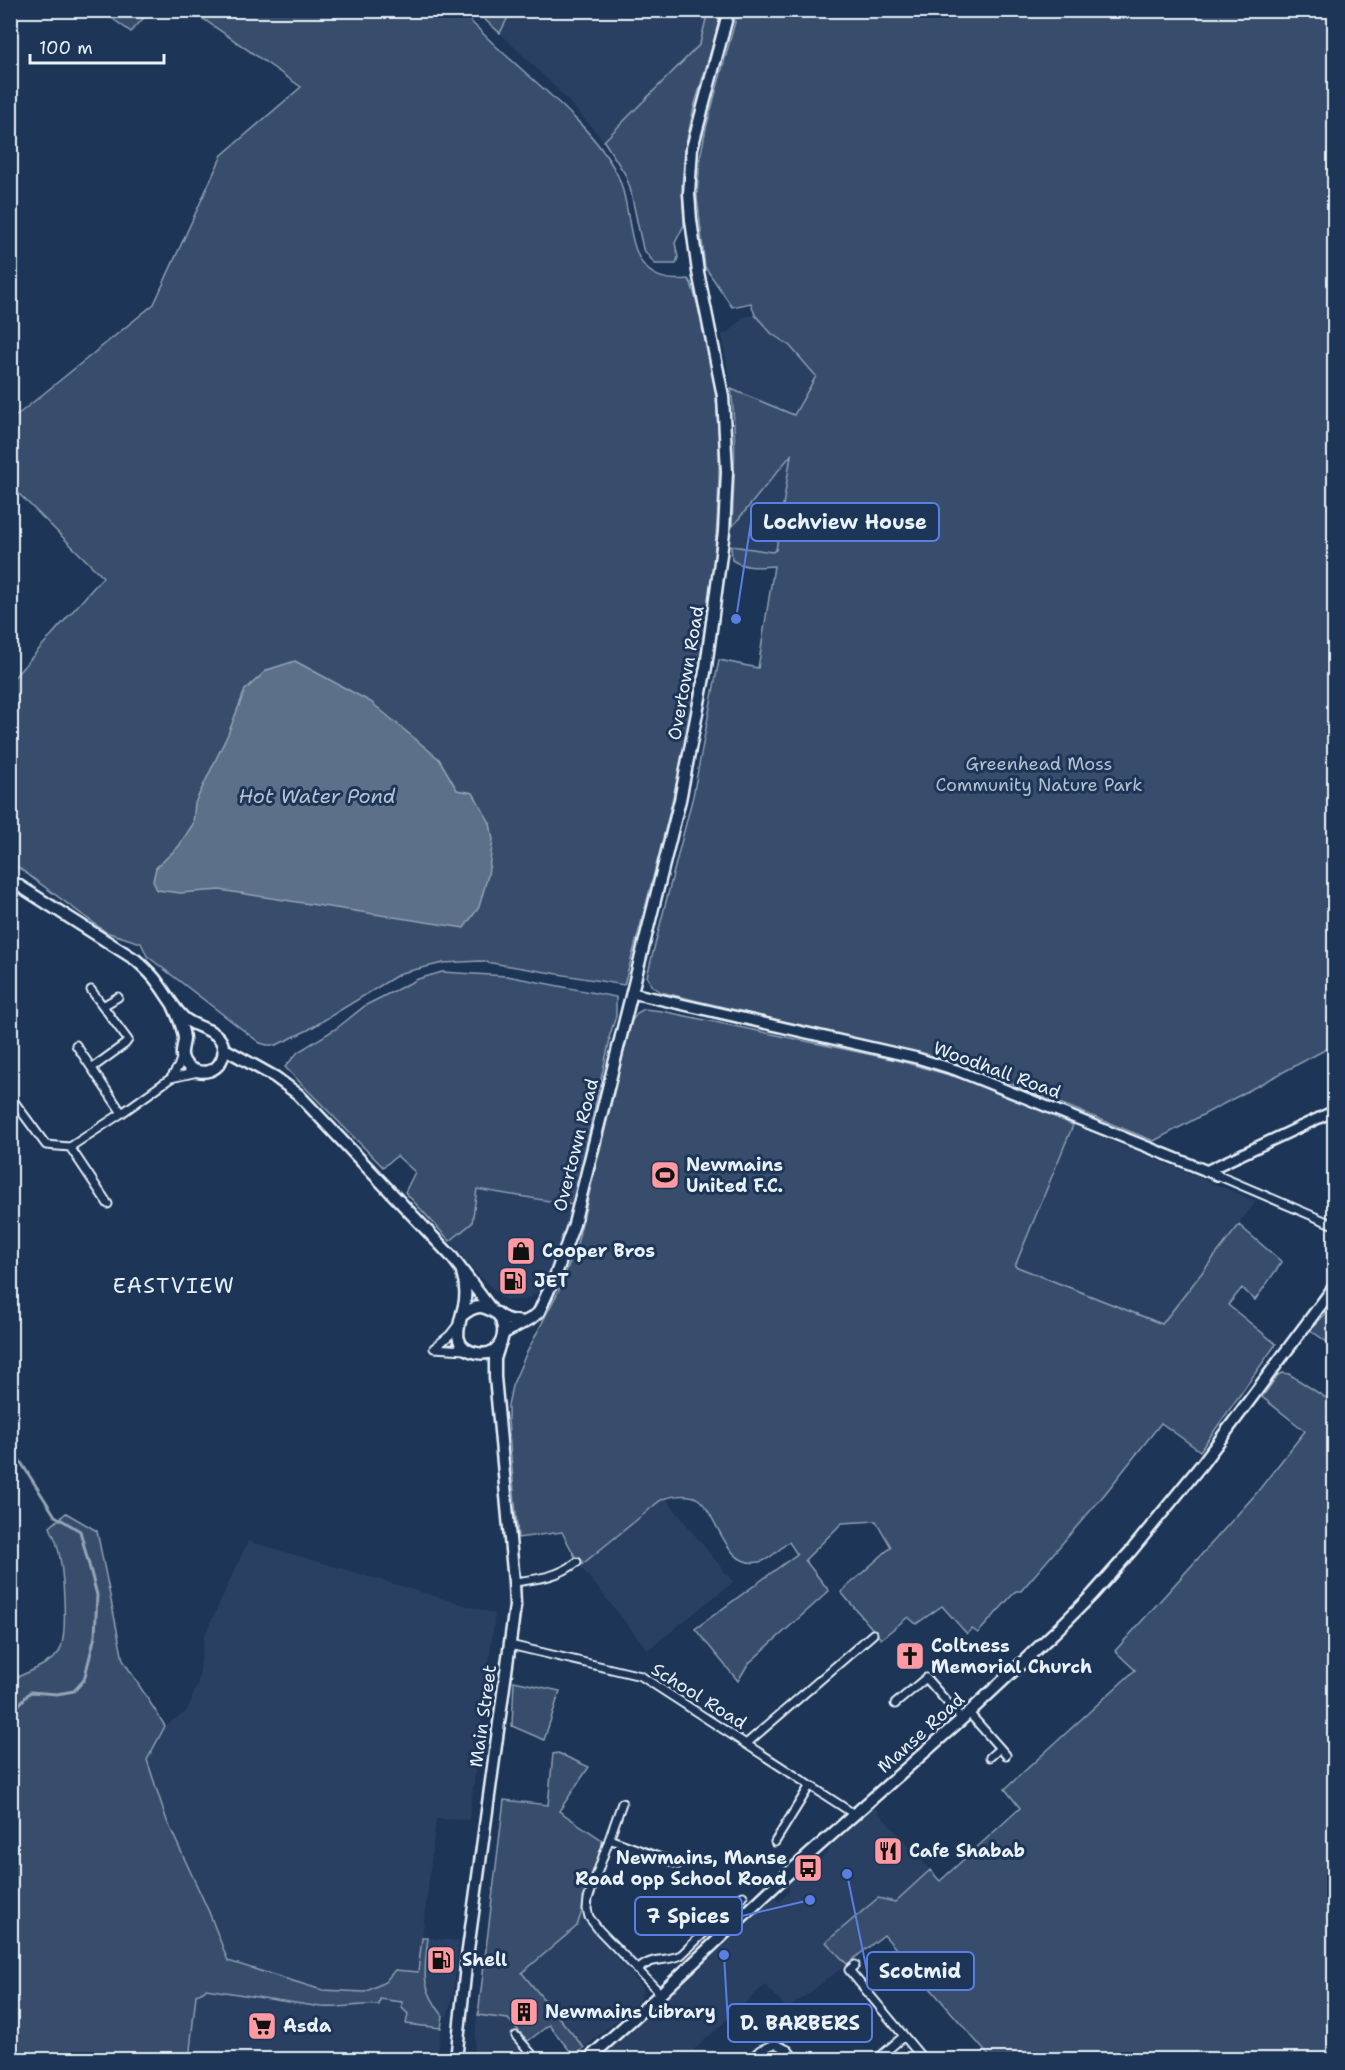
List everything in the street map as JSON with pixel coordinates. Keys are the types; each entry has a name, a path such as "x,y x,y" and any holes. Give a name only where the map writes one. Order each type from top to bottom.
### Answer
{"main road":[{"name":"Overtown Road","path":"504,1333 539,1312 574,1224 680,800 706,667 724,532 727,472 723,396 698,272 689,194 692,148 729,10"},
{"path":"10,880 136,960 149,972 171,1003 191,1024 215,1034 224,1048 282,1081 298,1094 462,1269 501,1318 504,1333 498,1346 488,1353 473,1352"},
{"path":"171,1003 178,1017 184,1041 182,1056 188,1066 199,1072 210,1071 219,1064 224,1048"},
{"path":"184,1041 189,1035 204,1030"},
{"path":"219,1064 241,1063 258,1068"},
{"path":"462,1269 466,1291 463,1315 457,1326 459,1340 490,1367 495,1377"},
{"name":"Manse Road","path":"587,2060 661,1994 794,1868 965,1716 1100,1587 1202,1464 1335,1287"},
{"path":"463,1315 476,1307 494,1311 506,1319 525,1322"},
{"name":"Main Street","path":"456,2060 467,1957 515,1606 495,1377 498,1346"}],"street":[{"path":"91,990 128,1040 92,1068"},
{"name":"Woodhall Road","path":"632,993 905,1056 956,1070 1335,1225"},
{"path":"103,1006 118,997"},
{"path":"76,1045 122,1113"},
{"path":"171,1078 182,1056"},
{"path":"10,1096 46,1145 70,1147 171,1078 199,1072"},
{"path":"1206,1171 1335,1111"},
{"path":"70,1147 108,1204"},
{"path":"457,1326 434,1348 453,1348 473,1352"},
{"path":"514,1582 539,1579 564,1572 577,1562"},
{"path":"747,1744 873,1634"},
{"name":"School Road","path":"510,1645 641,1676 809,1787 854,1814"},
{"path":"895,1704 926,1678 1006,1755"},
{"path":"990,1756 1000,1748"},
{"path":"775,1842 809,1787"},
{"path":"622,1803 588,1899 587,1909 589,1917 598,1930 661,1994"},
{"path":"609,1839 678,1864"},
{"path":"637,1970 653,1959 672,1959 681,1955 743,1896"},
{"path":"855,1965 849,1970 924,2060"},
{"path":"516,2036 537,2060"},
{"path":"876,2060 904,2036"},
{"path":"749,2060 760,2050 775,2044 788,2050 796,2060"}],"shaded area":[{"path":"511,11 708,11 700,44 604,141 562,94 500,33"},
{"path":"755,315 772,334 790,346 816,376 794,415 731,389 722,334 729,332 743,317"},
{"path":"791,453 776,551 731,546 732,527"},
{"path":"1073,1125 1256,1201 1162,1324 1015,1266"},
{"path":"477,1189 573,1205 554,1262 539,1291 525,1300 502,1298 468,1264 450,1241 472,1223"},
{"path":"665,1498 733,1582 648,1650 580,1566"},
{"path":"248,1541 495,1614 469,1820 436,1819 418,1972 395,1970 385,1982 365,1992 322,1990 228,1961 209,1912 167,1821 147,1760 165,1726 187,1711 198,1684 204,1637"},
{"path":"874,1807 930,1870 895,1902 827,1943 847,1964 788,2009 765,1985 684,2059 604,2060 601,2057 774,1897 779,1902 789,1892 789,1882 793,1877 814,1865 826,1854 838,1834"},
{"path":"582,1912 590,1928 642,1986 641,1999 584,2048 521,1973 577,1926"},
{"path":"428,1938 459,1941 453,1995 447,2016 443,2016 433,2004 424,1975"},
{"path":"480,1986 549,2025 529,2041 543,2059 473,2060"},
{"path":"206,1989 334,2008 365,2004 379,2005 380,1999 403,2003 402,2008 408,2014 407,2024 441,2028 437,2059 189,2060 196,1995"}],"green space":[{"path":"102,11 150,11 131,32"},
{"path":"192,11 460,11 579,122 606,155 623,189 634,244 640,260 650,272 666,278 688,279 691,283 707,342 715,388 719,439 719,491 713,569 698,674 677,779 624,985 480,961 443,963 401,973 308,1030 276,1045 267,1045 260,1043 147,956 141,943 106,932 11,862 10,682 103,577 11,486 11,420 154,304 222,155 301,87"},
{"path":"475,11 511,11 500,33"},
{"path":"708,11 723,11 694,107 685,149 682,185 684,225 675,243 678,257 676,264 655,264 643,249 625,174 604,141 700,44"},
{"name":"Greenhead Moss Community Nature Park","path":"738,11 1334,11 1334,1045 1154,1141 978,1070 661,992 651,985 647,976 693,796 719,660 758,668 774,566 752,567 737,563 732,560 731,546 772,552 776,550 791,455 732,527 734,440 731,389 794,415 816,376 790,346 772,334 755,315 751,303 732,307 705,267 697,196 700,158"},
{"path":"442,972 507,976 616,997 616,1016 609,1038 573,1205 477,1189 472,1223 450,1241 405,1192 415,1172 397,1156 383,1167 285,1067 298,1052 337,1028 366,1005 418,979"},
{"path":"644,1009 896,1060 977,1083 1073,1125 1015,1266 1162,1324 1239,1225 1282,1262 1255,1300 1242,1288 1228,1305 1276,1344 1200,1451 1161,1423 1104,1495 1021,1591 1016,1591 978,1633 972,1629 967,1634 942,1606 916,1624 908,1617 881,1639 841,1592 891,1547 876,1521 842,1523 805,1560 829,1591 748,1664 738,1681 695,1629 797,1554 789,1542 763,1561 750,1562 740,1559 731,1551 705,1507 698,1499 691,1496 661,1500 580,1566 562,1532 518,1538 508,1421 508,1405 512,1386 558,1292 577,1244 631,1022 637,1013"},
{"path":"1334,1305 1334,1347 1310,1330"},
{"path":"1289,1374 1326,1398 1334,1386 1334,2059 989,2059 990,2057 884,1935 847,1964 826,1942 878,1898 895,1902 930,1870 940,1881 1020,1808 1005,1789 1135,1670 1115,1651 1254,1496 1305,1431 1262,1397 1278,1375"},
{"path":"66,1513 97,1531 123,1660 165,1726 147,1760 167,1821 209,1912 228,1961 322,1990 365,1992 385,1982 395,1970 418,1972 422,1938 428,1938 425,1979 430,1996 443,2016 441,2028 406,2024 408,2014 402,2008 402,2002 380,1999 379,2005 321,2007 206,1989 196,1995 189,2059 11,2059 11,1680 50,1661 59,1652 62,1643 63,1583 56,1540 50,1527"},
{"path":"514,1681 560,1691 544,1740 512,1726"},
{"path":"558,1753 589,1767 559,1811 602,1840 602,1851 577,1926 522,1973 584,2048 574,2056 549,2025 528,2041 508,2019 478,2015 504,1800 548,1805 553,1754"}],"water":[{"name":"Hot Water Pond","path":"295,661 371,702 439,759 457,790 473,793 490,823 493,840 488,875 479,907 464,928 220,890 180,893 157,890 153,881 156,868 179,846 193,824 195,803 228,734 245,690 267,670"}],"waterway":[{"path":"10,1445 55,1516 80,1531 97,1595 95,1636 84,1680 74,1691 57,1694 30,1692 10,1715"}],"place":[{"name":"Lochview House","path":"736,619"},
{"name":"Newmains United F.C.","path":"665,1175"},
{"name":"Cooper Bros","path":"521,1251"},
{"name":"JET","path":"513,1281"},
{"name":"Coltness Memorial Church","path":"910,1656"},
{"name":"Cafe Shabab","path":"888,1851"},
{"name":"Newmains, Manse Road opp School Road","path":"808,1868"},
{"name":"Scotmid","path":"847,1874"},
{"name":"7 Spices","path":"810,1900"},
{"name":"D. BARBERS","path":"724,1955"},
{"name":"Shell","path":"441,1960"},
{"name":"Newmains Library","path":"524,2012"},
{"name":"Asda","path":"262,2026"}],"district":[{"name":"EASTVIEW","path":"174,1286"}]}
